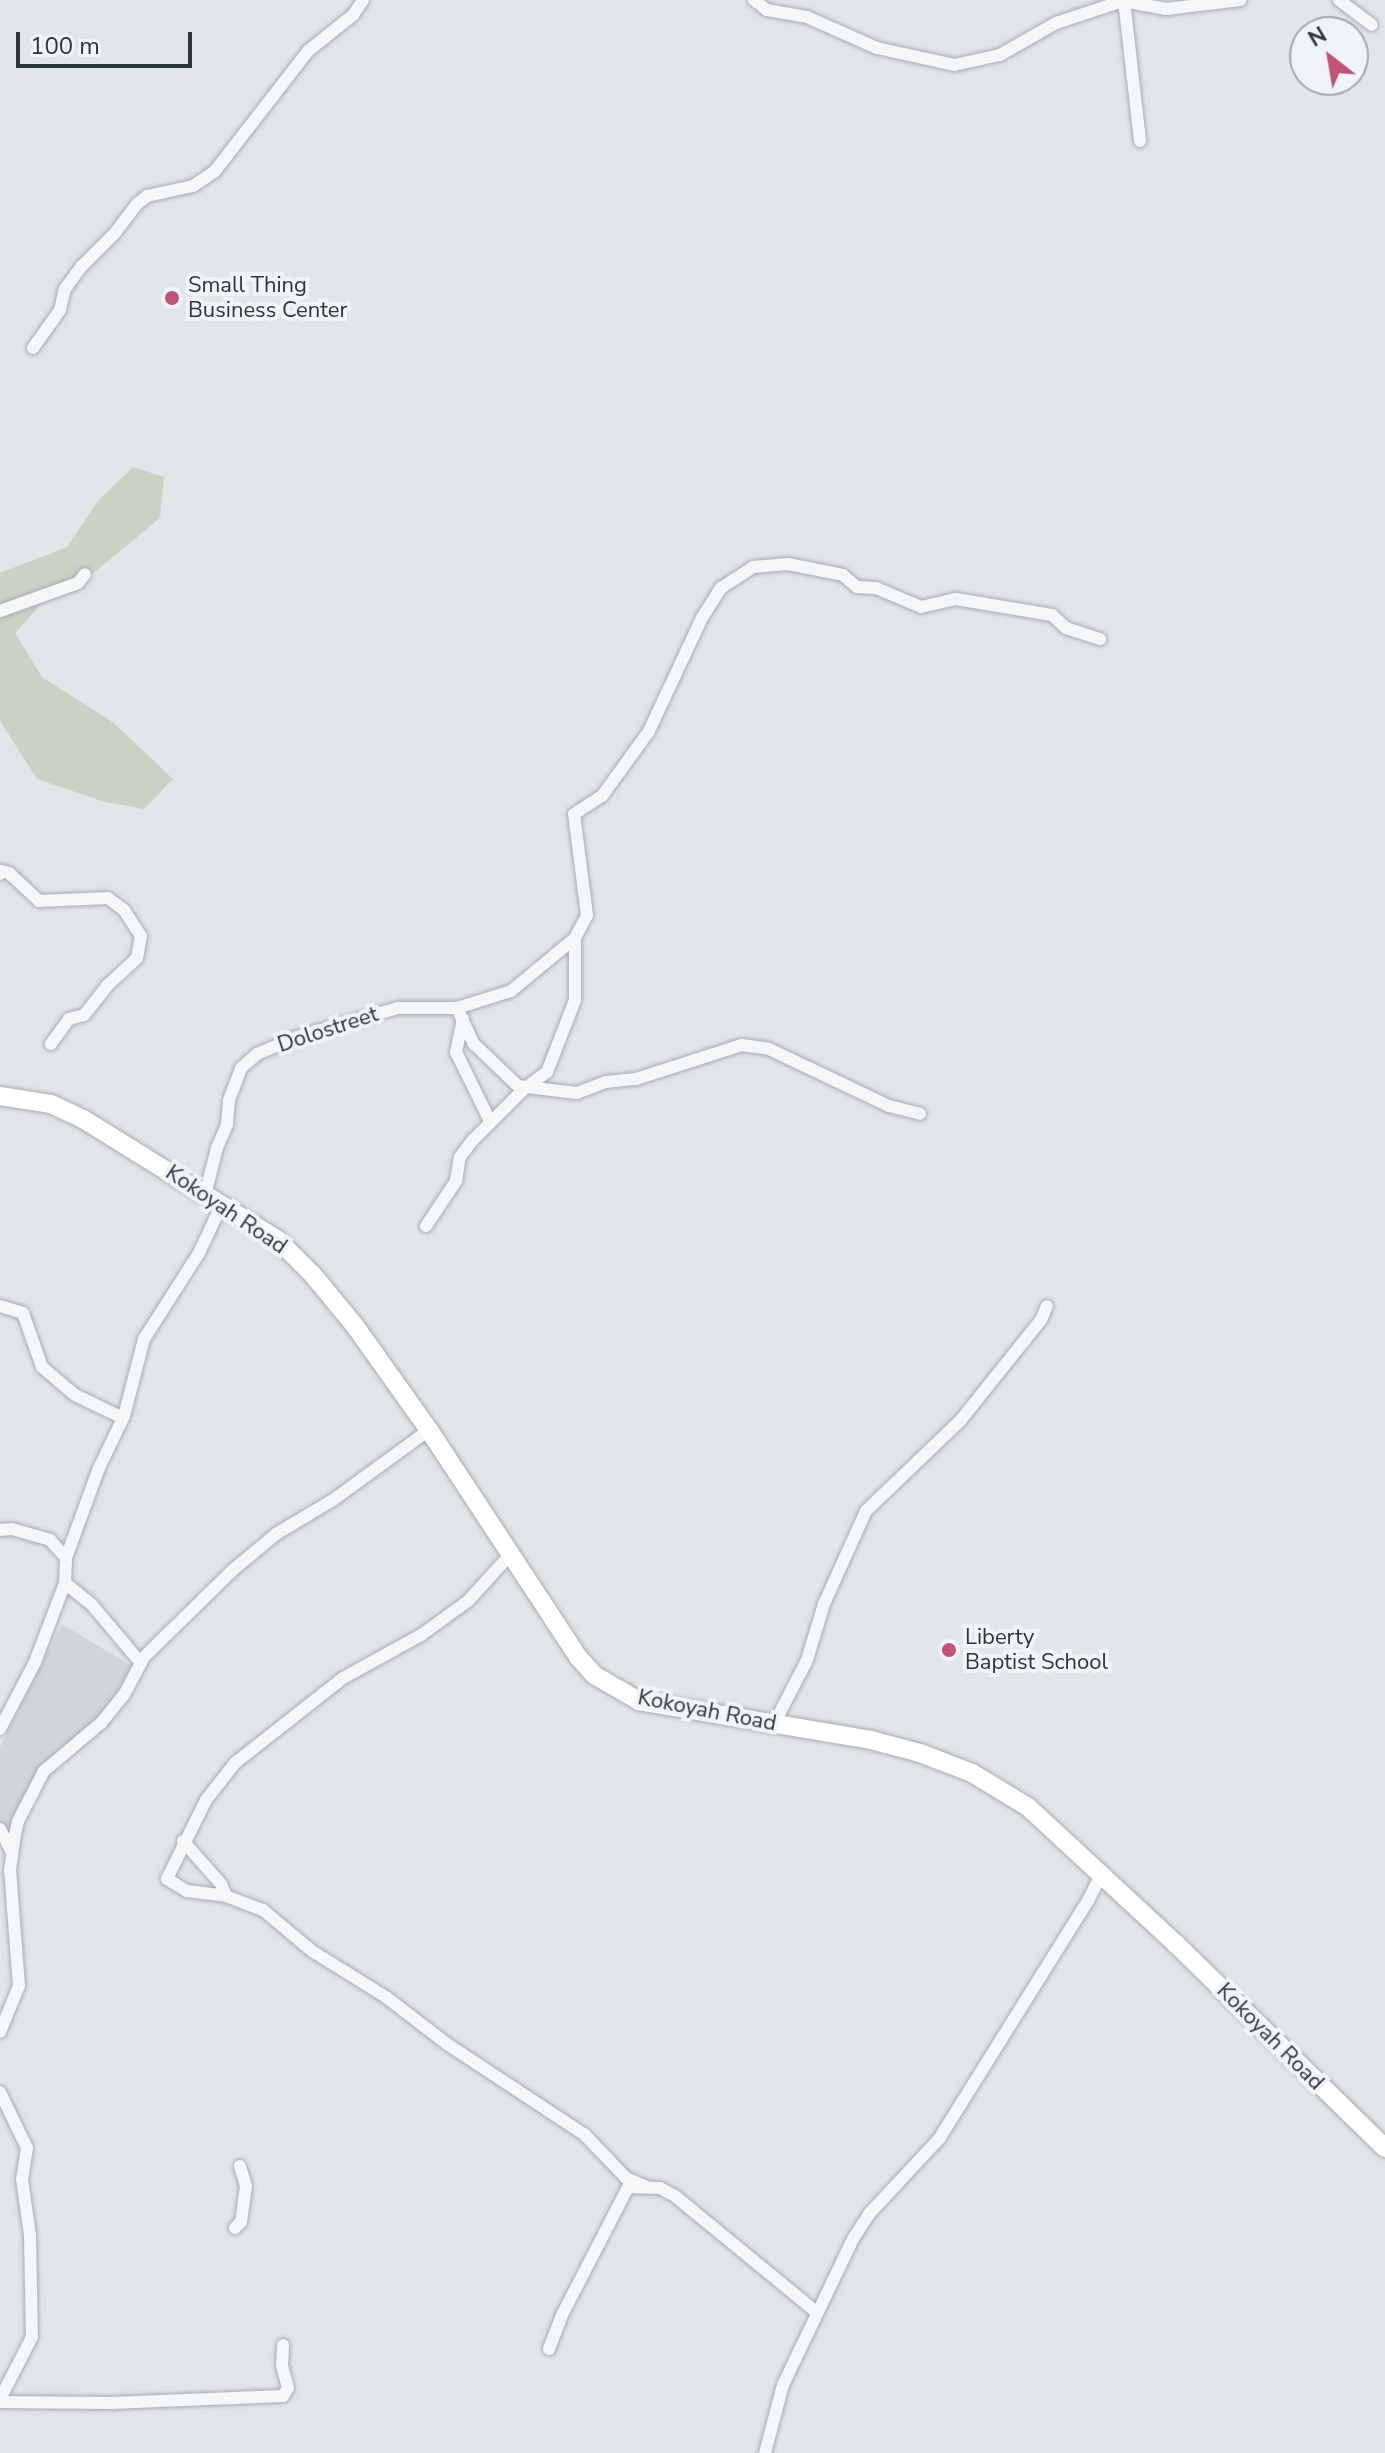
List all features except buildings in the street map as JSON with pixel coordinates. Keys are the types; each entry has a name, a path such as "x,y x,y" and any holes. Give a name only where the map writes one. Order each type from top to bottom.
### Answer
{"main road":[{"name":"Kokoyah Road","path":"0,1096 51,1104 83,1119 278,1240 313,1275 355,1326 429,1430 578,1657 594,1675 639,1701 871,1740 920,1753 972,1773 1028,1807 1385,2148"}],"street":[{"path":"33,348 60,310 65,289 137,204 147,196 193,186 215,171 308,51 353,15 363,0"},
{"path":"754,0 767,10 807,17 877,48 954,65 1000,55 1056,23 1124,0 1166,9 1240,0"},
{"path":"1124,0 1140,141"},
{"path":"1339,0 1372,25"},
{"path":"426,1226 456,1181 460,1157 490,1121 547,1072 571,1016 575,1000 575,938 587,915 574,814 602,796 649,731 702,618 721,588 753,567 788,564 843,575 857,587 876,588 921,607 956,599 1052,615 1066,628 1100,639"},
{"path":"0,611 78,583 85,574"},
{"path":"0,874 1,871 9,873 39,901 108,898 124,910 141,936 137,958 107,986 84,1015 69,1019 51,1044"},
{"name":"Dolostreet","path":"205,1195 241,1068 257,1054 297,1037 398,1008 460,1013 511,991 575,938"},
{"path":"460,1013 474,1044 518,1086 525,1088 577,1093 606,1082 636,1079 742,1045 769,1049 889,1106 920,1114"},
{"path":"460,1013 456,1052 490,1121"},
{"path":"0,1729 35,1662 65,1583 66,1558 99,1468 123,1418 144,1339 199,1253 222,1204"},
{"path":"0,1306 23,1313 42,1367 75,1395 123,1418"},
{"path":"774,1724 807,1660 824,1604 866,1511 960,1421 1041,1320 1047,1306"},
{"path":"0,2032 19,1986 10,1870 12,1853 18,1821 44,1771 101,1723 124,1695 141,1663 166,1632 276,1534 333,1500 429,1430"},
{"path":"0,1530 12,1529 50,1540 66,1558"},
{"path":"509,1556 468,1601 421,1635 343,1678 235,1763 206,1800 183,1841 167,1879 187,1891 226,1896 263,1910 312,1951 386,1997 447,2044 585,2135 626,2178 675,2196 816,2312"},
{"path":"65,1583 92,1605 141,1663"},
{"path":"0,1829 12,1853"},
{"path":"183,1841 221,1884 226,1896"},
{"path":"765,2453 783,2385 853,2239 869,2214 939,2139 1088,1901 1101,1874"},
{"path":"0,2092 27,2148 22,2179 30,2235 32,2337 0,2400 111,2403 283,2396 288,2388 282,2366 283,2345"},
{"path":"235,2228 241,2222 246,2186 240,2166"},
{"path":"549,2349 561,2317 628,2187 645,2186"}],"shaded area":[{"path":"133,467 164,477 160,518 96,571 46,599 15,633 42,677 114,723 173,779 144,809 105,802 37,779 0,721 0,573 67,547 98,501"},
{"path":"62,1624 132,1666 87,1742 38,1774 12,1835 0,1830 0,1747"}],"place":[{"name":"Small Thing Business Center","path":"172,298"},
{"name":"Liberty Baptist School","path":"949,1650"}]}
